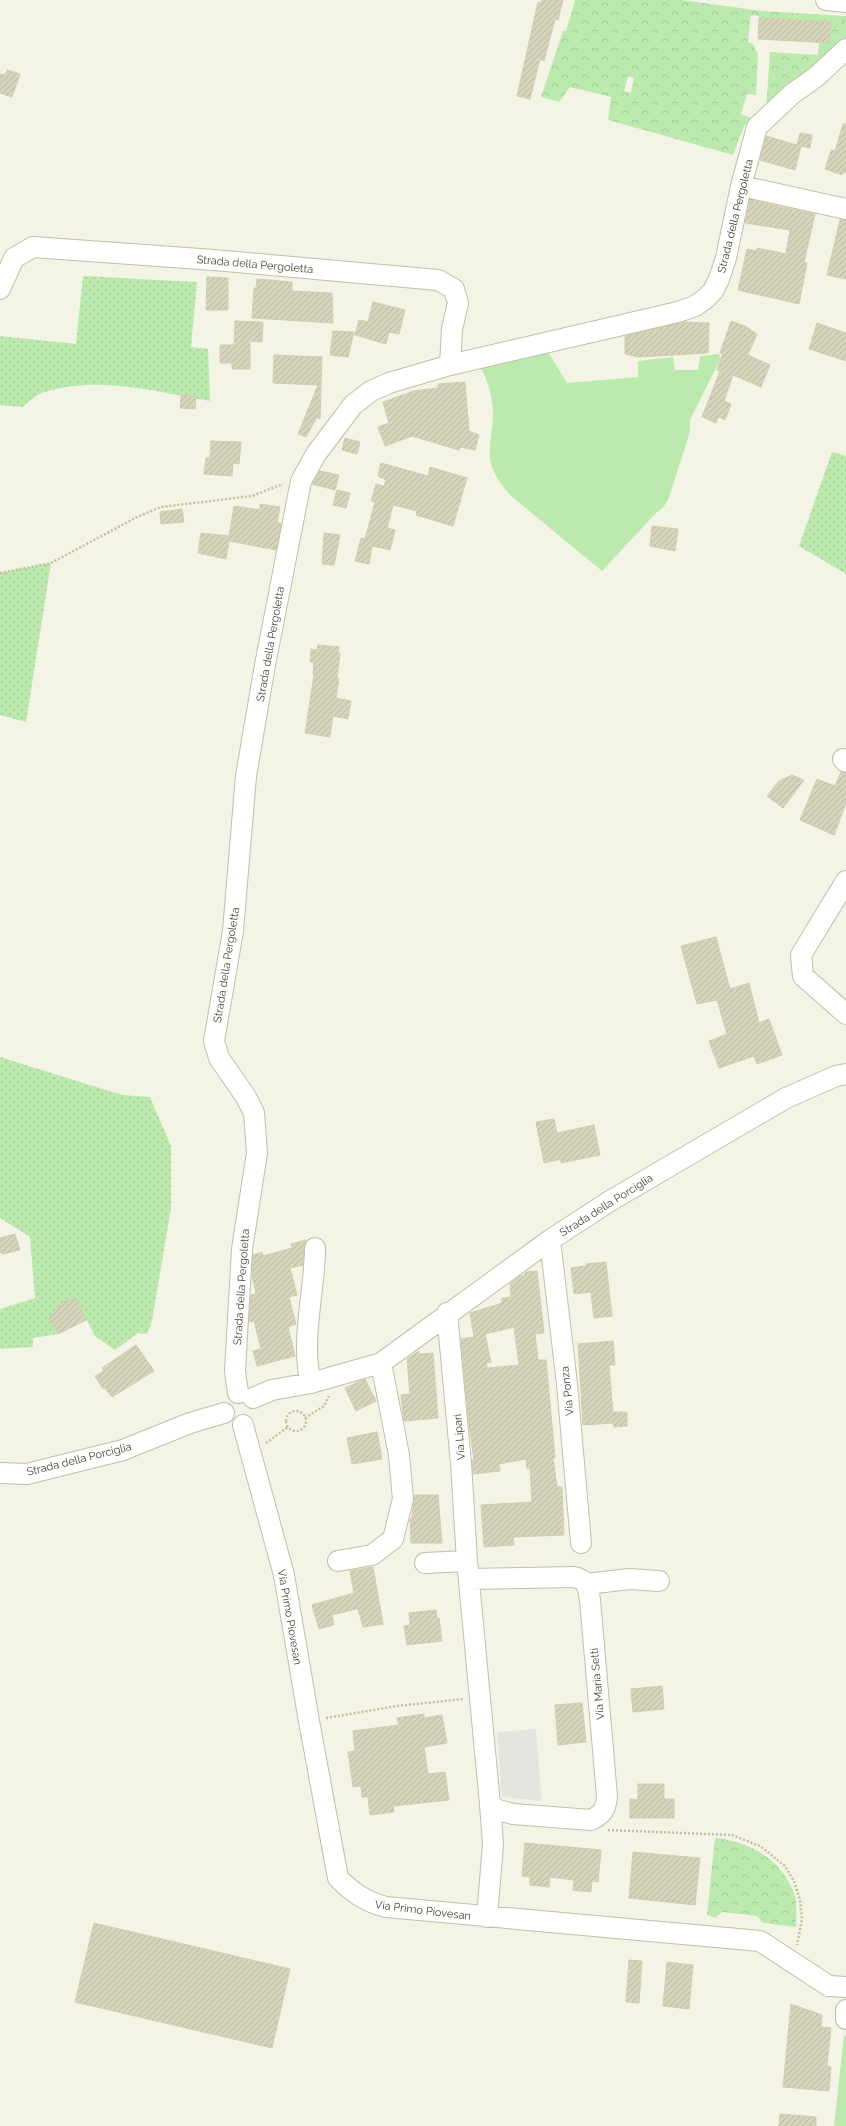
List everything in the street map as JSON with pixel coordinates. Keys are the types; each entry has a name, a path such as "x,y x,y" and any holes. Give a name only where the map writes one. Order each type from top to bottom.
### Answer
{"street":[{"path":"826,0 846,2"},
{"name":"Strada della Pergoletta","path":"245,1396 235,1371 242,1249 257,1153 254,1113 246,1097 219,1058 214,1041 233,931 246,776 270,636 301,481 316,454 340,420 353,405 371,391 389,383 450,365 695,306 713,291 719,279 726,258 741,186 758,127 792,94 816,77 846,49"},
{"path":"741,186 846,209"},
{"name":"Strada della Pergoletta","path":"0,289 14,258 33,248 222,261 438,280 454,289 458,303 452,329 450,365"},
{"path":"846,881 801,956 803,976 846,1014"},
{"name":"Strada della Porciglia","path":"245,1396 320,1380 381,1363 447,1313 550,1240 610,1201 786,1098 836,1076 846,1074"},
{"name":"Via Ponza","path":"550,1240 567,1384 581,1543"},
{"path":"315,1248 309,1323 308,1371 320,1380"},
{"name":"Via Lipari","path":"447,1313 461,1464 468,1570"},
{"path":"338,1561 372,1555 393,1539 403,1499 399,1455 381,1363"},
{"path":"245,1396 256,1406 256,1415 252,1421 243,1425 232,1423 226,1418 224,1413 227,1399 245,1396"},
{"name":"Strada della Porciglia","path":"0,1473 27,1474 123,1450 190,1422 224,1413"},
{"name":"Via Primo Piovesan","path":"243,1425 284,1575 338,1878 353,1892 370,1903 386,1907 760,1941 829,1986 846,1987"},
{"path":"425,1563 468,1570 574,1577 584,1580 587,1584 629,1580 659,1581"},
{"path":"468,1570 493,1844 487,1917"},
{"name":"Via Maria Setti","path":"490,1804 498,1810 513,1814 591,1820 603,1812 606,1806 591,1616 587,1584"},
{"path":"493,1844 504,1819 513,1814"},
{"path":"846,2010 846,2019"}],"path":[{"path":"0,573 51,563 137,517 161,507 252,496 281,485 301,481"},
{"path":"306,1418 300,1412 291,1412 286,1420 288,1427 293,1431 299,1431 304,1426 306,1418 324,1406 330,1392 320,1380"},
{"path":"249,1449 270,1442 288,1427"},
{"path":"309,1721 397,1706 480,1698"},
{"path":"607,1830 732,1835 760,1846 785,1866 794,1881 800,1900 802,1919 796,1949"}],"green space":[{"path":"575,0 681,0 763,11 846,16 846,44 766,110 770,52 818,55 819,43 829,43 831,22 759,18 759,16 751,15 748,42 753,44 758,54 756,95 747,94 741,114 752,118 744,126 733,155 608,120 611,97 570,87 559,102 541,97 563,31 566,31","holes":["628,76 634,78 631,93 624,91"]},
{"path":"83,276 197,282 191,347 208,349 210,401 128,387 86,385 65,387 42,393 33,398 23,407 0,405 0,336 76,344"},
{"path":"547,350 567,383 638,377 638,361 673,357 675,370 698,370 700,356 720,354 719,357 721,358 690,420 690,432 668,500 662,509 657,512 602,571 511,496 497,477 491,464 490,450 493,411 489,387 479,364"},
{"path":"832,452 846,456 846,574 799,546"},
{"path":"51,563 26,722 0,715 0,573"},
{"path":"0,1057 122,1095 150,1097 171,1146 171,1208 152,1321 147,1334 138,1333 115,1350 95,1336 75,1298 63,1302 50,1318 58,1334 33,1338 33,1347 0,1349 0,1309 35,1298 30,1237 0,1218"},
{"path":"715,1838 741,1843 753,1848 774,1863 790,1884 795,1896 796,1927 763,1923 757,1916 722,1912 716,1918 707,1915"},
{"path":"844,2035 846,2036 846,2126 834,2126"}],"shaded area":[{"path":"536,1729 542,1801 502,1797 497,1732"}],"building":[{"path":"542,0 563,0 558,20 555,19 544,61 540,59 530,99 517,96 538,2 541,3"},
{"path":"759,18 831,22 829,43 758,39"},
{"path":"7,70 20,74 12,97 0,93 0,74 5,75"},
{"path":"843,124 846,124 846,173 843,172 842,175 825,169 831,150 835,151"},
{"path":"800,133 812,135 810,148 801,146 795,170 760,160 766,136 797,145"},
{"path":"750,200 815,214 804,262 807,263 799,304 738,290 747,249 757,251 757,248 786,254 790,230 745,223"},
{"path":"840,220 846,220 846,279 827,275"},
{"path":"207,277 228,278 228,310 206,310"},
{"path":"257,279 292,282 292,291 332,293 333,323 252,318 254,288 256,288"},
{"path":"373,302 405,310 399,334 389,332 386,344 355,335 359,320 368,322"},
{"path":"235,321 263,322 262,342 250,341 250,369 232,369 232,363 220,363 220,345 234,345"},
{"path":"731,321 745,326 757,334 748,355 770,365 761,387 733,375 724,401 731,404 725,420 718,417 716,423 702,417 720,371 717,370 723,353 720,353"},
{"path":"684,322 709,323 708,353 639,357 625,354 625,336"},
{"path":"817,323 846,333 846,361 809,349"},
{"path":"333,331 354,332 348,357 330,355"},
{"path":"274,355 322,357 320,419 317,417 306,437 298,434 318,385 273,383"},
{"path":"465,382 469,431 479,435 475,450 460,447 459,450 412,436 385,446 378,427 389,423 383,402 414,391 438,388 438,384"},
{"path":"181,395 196,397 195,409 180,408"},
{"path":"345,438 360,442 357,454 342,450"},
{"path":"211,441 241,442 239,464 233,463 232,476 204,474 206,458 210,458"},
{"path":"381,463 428,476 430,467 467,478 453,526 416,515 417,511 393,505 387,528 395,530 390,550 372,546 369,564 355,561 361,538 365,539 375,502 371,501 376,484 384,486 386,480 378,476"},
{"path":"320,471 339,475 335,490 312,484"},
{"path":"337,490 350,493 346,508 333,505"},
{"path":"260,504 280,507 277,523 281,524 276,550 229,541 226,559 198,553 201,533 229,536 234,506 260,510"},
{"path":"182,509 184,522 161,524 160,512"},
{"path":"652,526 678,529 675,551 650,546"},
{"path":"324,533 340,535 334,565 322,564"},
{"path":"318,645 339,647 338,653 340,653 337,679 339,679 336,698 351,701 348,719 333,716 330,737 305,733 314,675 314,662 310,662 311,649 317,650"},
{"path":"841,772 846,773 846,803 834,835 800,820 817,779 835,786"},
{"path":"792,775 804,780 783,808 767,796 779,781"},
{"path":"716,937 730,989 749,983 759,1023 769,1019 782,1055 757,1064 754,1056 719,1068 709,1041 727,1034 717,1000 697,1004 681,946"},
{"path":"554,1119 557,1133 594,1125 600,1155 561,1163 561,1159 544,1163 536,1122"},
{"path":"15,1234 20,1250 3,1254 0,1252 0,1238"},
{"path":"306,1240 303,1265 290,1268 297,1295 289,1297 296,1324 288,1327 295,1356 257,1366 253,1351 261,1349 254,1321 249,1322 251,1295 256,1293 252,1276 253,1255 262,1252 263,1256 292,1248 291,1244"},
{"path":"606,1262 612,1316 594,1318 591,1292 574,1294 571,1268 586,1266 586,1264"},
{"path":"537,1271 544,1333 535,1334 538,1360 546,1360 555,1457 553,1458 557,1487 562,1487 564,1535 513,1537 514,1545 484,1547 481,1505 532,1502 530,1468 527,1469 526,1459 499,1464 500,1471 473,1474 472,1460 474,1460 461,1339 474,1337 470,1313 502,1303 502,1298 511,1297 510,1284 520,1276 524,1276 526,1272","holes":["514,1327 519,1365 487,1368 486,1363 491,1362 485,1334"]},
{"path":"75,1298 86,1320 58,1334 49,1318 63,1302"},
{"path":"613,1341 615,1365 609,1365 613,1412 627,1412 627,1426 614,1427 613,1423 583,1425 578,1344"},
{"path":"136,1345 154,1371 112,1397 105,1388 103,1389 95,1376 104,1371 102,1368"},
{"path":"419,1351 419,1354 433,1353 438,1418 404,1421 401,1395 410,1394 407,1359"},
{"path":"365,1379 376,1401 356,1411 345,1388"},
{"path":"377,1432 382,1459 352,1464 347,1438"},
{"path":"414,1495 438,1495 442,1543 411,1543 410,1519 412,1518"},
{"path":"373,1567 383,1624 363,1627 358,1609 356,1609 332,1615 334,1625 319,1629 312,1605 354,1593 350,1571"},
{"path":"436,1610 437,1619 439,1618 442,1641 407,1645 404,1626 410,1625 409,1613"},
{"path":"662,1686 664,1709 633,1712 631,1689"},
{"path":"582,1703 586,1742 558,1745 555,1705"},
{"path":"424,1714 424,1718 442,1715 447,1743 424,1747 428,1774 445,1772 449,1800 393,1806 394,1812 370,1815 368,1797 362,1797 361,1786 353,1787 348,1752 355,1751 353,1731 399,1725 397,1718"},
{"path":"638,1784 664,1784 664,1799 674,1799 674,1818 630,1818 630,1799 638,1800"},
{"path":"525,1843 601,1850 598,1882 592,1881 591,1892 573,1890 574,1880 550,1877 549,1887 530,1885 530,1877 522,1876"},
{"path":"633,1852 700,1858 695,1905 629,1898"},
{"path":"94,1923 290,1969 272,2048 75,2002"},
{"path":"629,1960 642,1961 639,2003 626,2002"},
{"path":"667,1962 693,1965 689,2009 663,2006"},
{"path":"791,2004 822,2015 821,2027 831,2028 827,2066 831,2067 829,2091 783,2087"},
{"path":"780,2114 816,2117 816,2126 779,2126"}]}
